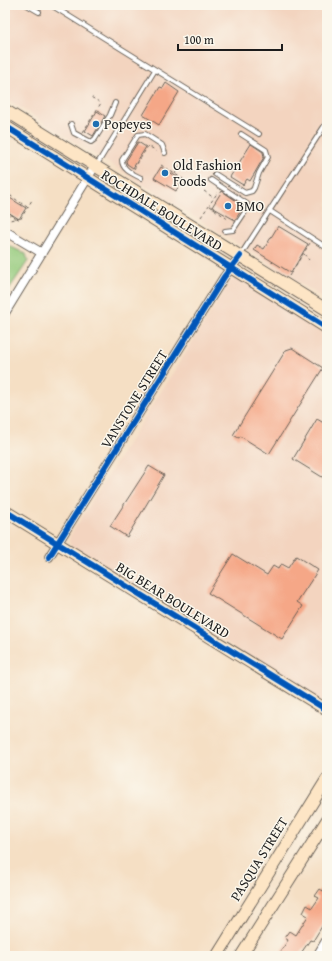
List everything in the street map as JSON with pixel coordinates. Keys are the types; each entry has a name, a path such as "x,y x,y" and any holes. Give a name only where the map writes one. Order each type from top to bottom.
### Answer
{"street":[{"name":"ROCHDALE BOULEVARD","path":"5,110 327,310"},
{"name":"ROCHDALE BOULEVARD","path":"5,126 327,328"},
{"path":"5,312 95,166"},
{"path":"5,231 42,253"},
{"name":"VANSTONE STREET","path":"49,557 224,277 240,256"},
{"name":"BIG BEAR BOULEVARD","path":"5,511 327,710"},
{"name":"PASQUA STREET","path":"217,956 327,779"},
{"path":"241,956 327,820"},
{"path":"317,956 327,939"}],"lane":[{"path":"27,5 39,12"},
{"path":"51,5 259,134"},
{"path":"95,166 155,70"},
{"path":"71,124 74,133 91,142 95,139 106,122 115,103"},
{"path":"240,256 327,122"},
{"path":"141,178 122,165 122,160 138,136 145,134 162,145 165,153"},
{"path":"215,174 245,193 252,191 254,188 259,173 268,157 266,150 241,134"},
{"path":"211,180 247,204 247,209 233,230 225,231"},
{"path":"270,211 327,248"}],"path":[{"path":"79,130 83,132 101,103 89,96"},
{"path":"97,109 107,116"},
{"path":"129,166 134,168 148,146 157,151"},
{"path":"175,174 182,163"},
{"path":"161,165 186,181"},
{"path":"201,217 208,206 210,206 220,189"},
{"path":"204,191 215,198"},
{"path":"5,192 28,207"},
{"path":"20,220 32,200"},
{"path":"210,206 229,220"},
{"path":"5,211 20,220"},
{"path":"5,213 20,220"},
{"path":"5,218 10,220 15,218"},
{"path":"288,278 310,244"},
{"path":"303,254 309,260"}],"shaded area":[{"path":"5,5 327,5 327,300 5,98"},
{"path":"241,279 327,335 327,705 71,547 69,541 70,536 231,280"}],"green space":[{"path":"5,244 26,254 28,261 5,295"}],"building":[{"path":"166,83 179,92 159,125 143,115 160,87 163,88"},
{"name":"Popeyes","path":"97,111 105,116 93,136 85,131"},
{"path":"138,142 146,147 133,168 127,164 126,161"},
{"path":"251,144 263,152 264,157 250,181 247,179 243,185 230,177"},
{"path":"161,167 182,180 176,191 154,178"},
{"name":"BMO","path":"222,191 244,206 235,220 212,207"},
{"path":"5,195 26,208 19,219 5,210"},
{"path":"278,226 308,244 291,273 254,250 257,245 264,249"},
{"path":"292,348 323,368 269,454 240,436 239,438 233,435 286,350"},
{"path":"317,419 327,425 327,480 293,459"},
{"path":"149,466 164,475 127,537 110,526"},
{"path":"233,554 267,575 273,566 278,569 281,564 288,568 296,556 318,570 297,602 303,606 282,639 208,593"},
{"path":"327,885 327,918 313,941 310,940 299,956 278,956 288,940 285,938 290,931 296,935 308,916 303,913 307,905 312,908 319,898 315,896 320,889 323,891"}],"cycle path":[{"path":"5,126 327,328"},
{"path":"49,557 224,277 240,256"},
{"path":"5,511 327,710"}],"place":[{"name":"Popeyes","path":"96,124"},
{"name":"Old Fashion Foods","path":"165,173"},
{"name":"BMO","path":"228,206"}]}
